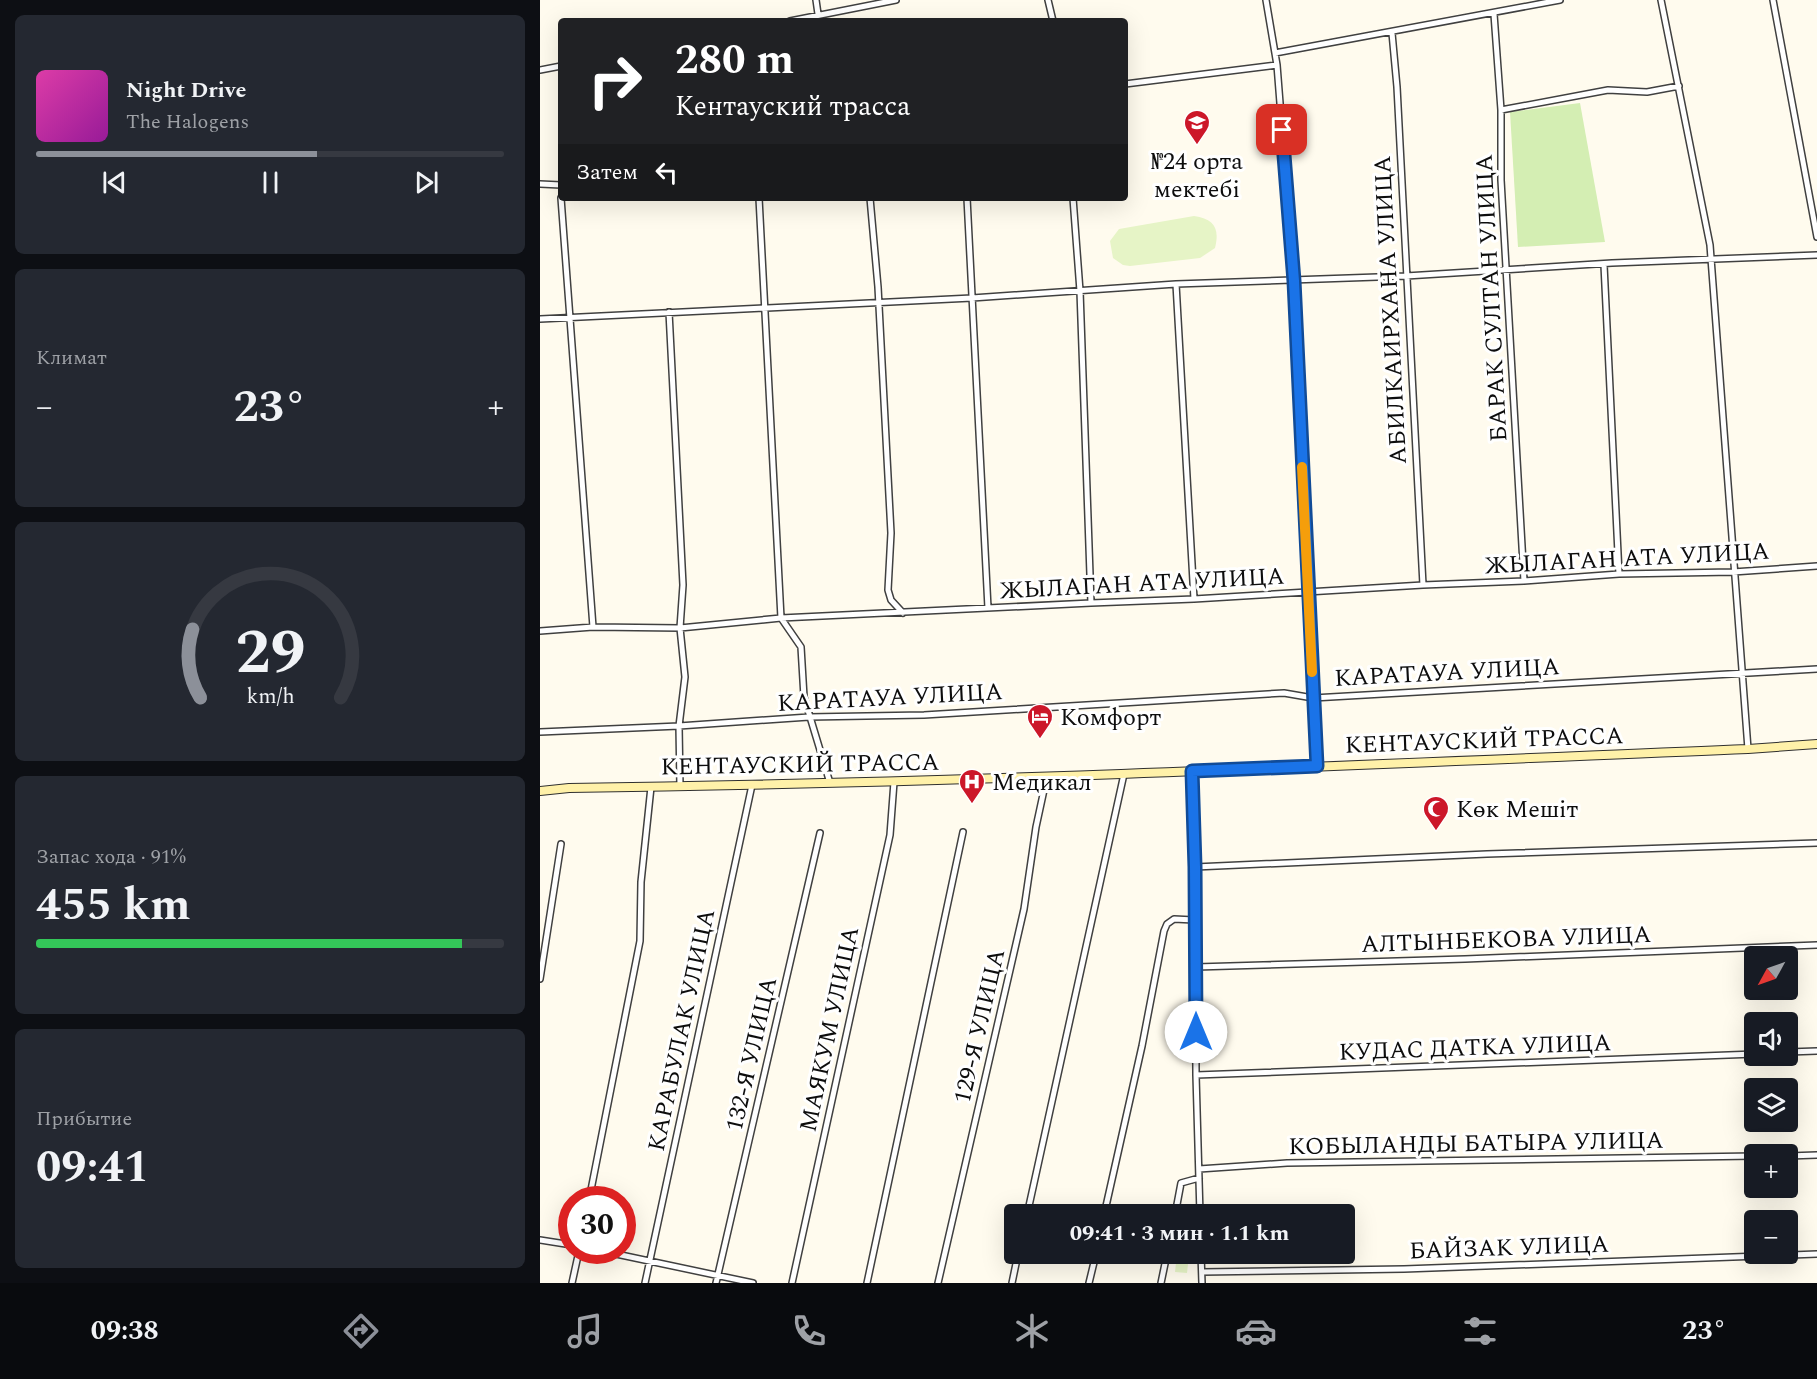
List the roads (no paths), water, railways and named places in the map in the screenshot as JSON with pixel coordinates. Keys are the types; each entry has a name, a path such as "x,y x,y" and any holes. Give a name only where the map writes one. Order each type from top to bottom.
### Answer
{"main road":[{"name":"КЕНТАУСКИЙ ТРАССА","path":"540,791 569,788 894,782 1124,774 1748,749 1817,744"}],"street":[{"path":"816,0 819,18 896,0"},
{"path":"1048,0 1052,18"},
{"path":"1266,0 1277,65 1294,281 1317,766"},
{"path":"1275,53 1560,0"},
{"path":"1660,0 1710,246 1709,259 1748,749"},
{"path":"1773,0 1817,237"},
{"name":"БАРАК СУЛТАН УЛИЦА","path":"1494,14 1501,110 1501,180 1524,581"},
{"name":"АБИЛКАИРХАНА УЛИЦА","path":"1392,33 1397,87 1423,585"},
{"path":"1128,84 1277,65"},
{"path":"540,70 558,67"},
{"path":"1501,110 1608,90 1647,92 1679,86"},
{"path":"540,184 558,184"},
{"path":"561,201 593,627"},
{"path":"759,201 781,618 801,647 804,697 830,783"},
{"path":"870,201 891,533 888,590 891,600 903,613"},
{"path":"967,201 988,608"},
{"path":"1073,201 1080,291 1091,603"},
{"path":"540,319 972,298 1176,284 1406,276 1612,263 1817,255"},
{"path":"1604,265 1619,574"},
{"path":"1176,284 1194,600"},
{"path":"669,312 683,585 680,628 684,677 679,726 680,786"},
{"name":"ЖЫЛАГАН АТА УЛИЦА","path":"540,632 593,627 680,628 781,618 1194,600 1619,574 1733,572 1817,566"},
{"name":"КАРАТАУА УЛИЦА","path":"540,732 809,717 924,715 1284,693 1313,698 1817,669"},
{"path":"1192,771 1200,1204"},
{"path":"1029,1204 1124,774"},
{"name":"129-Я УЛИЦА","path":"938,1283 1024,909 1036,827 1047,776"},
{"name":"МАЯКУМ УЛИЦА","path":"792,1283 890,835 894,782"},
{"name":"КАРАБУЛАК УЛИЦА","path":"645,1283 752,784"},
{"path":"592,1186 640,941 641,882 651,787"},
{"path":"867,1283 963,832"},
{"name":"132-Я УЛИЦА","path":"717,1280 820,833"},
{"path":"1195,867 1499,853 1817,843"},
{"path":"540,979 561,844"},
{"path":"1106,1204 1142,1046 1164,931 1167,924 1174,920 1194,920"},
{"name":"АЛТЫНБЕКОВА УЛИЦА","path":"1196,967 1817,945"},
{"path":"1798,1052 1817,1051"},
{"name":"КУДАС ДАТКА УЛИЦА","path":"1196,1075 1744,1054"},
{"path":"1798,1156 1817,1155"},
{"name":"КОБЫЛАНДЫ БАТЫРА УЛИЦА","path":"1198,1169 1287,1163 1744,1156"},
{"path":"1177,1204 1181,1183 1199,1178"},
{"path":"540,1240 558,1243"},
{"name":"БАЙЗАК УЛИЦА","path":"1202,1272 1404,1269 1817,1254"},
{"path":"636,1259 717,1280 753,1283"},
{"path":"572,1283 576,1264"},
{"path":"1012,1283 1016,1264"},
{"path":"1089,1283 1094,1264"},
{"path":"1161,1283 1165,1264"},
{"path":"1202,1264 1202,1283"}],"place":[{"name":"№24 орта мектебі","path":"1197,146"},
{"name":"Комфорт","path":"1040,740"},
{"name":"Медикал","path":"972,805"},
{"name":"Көк Мешіт","path":"1436,832"}]}
